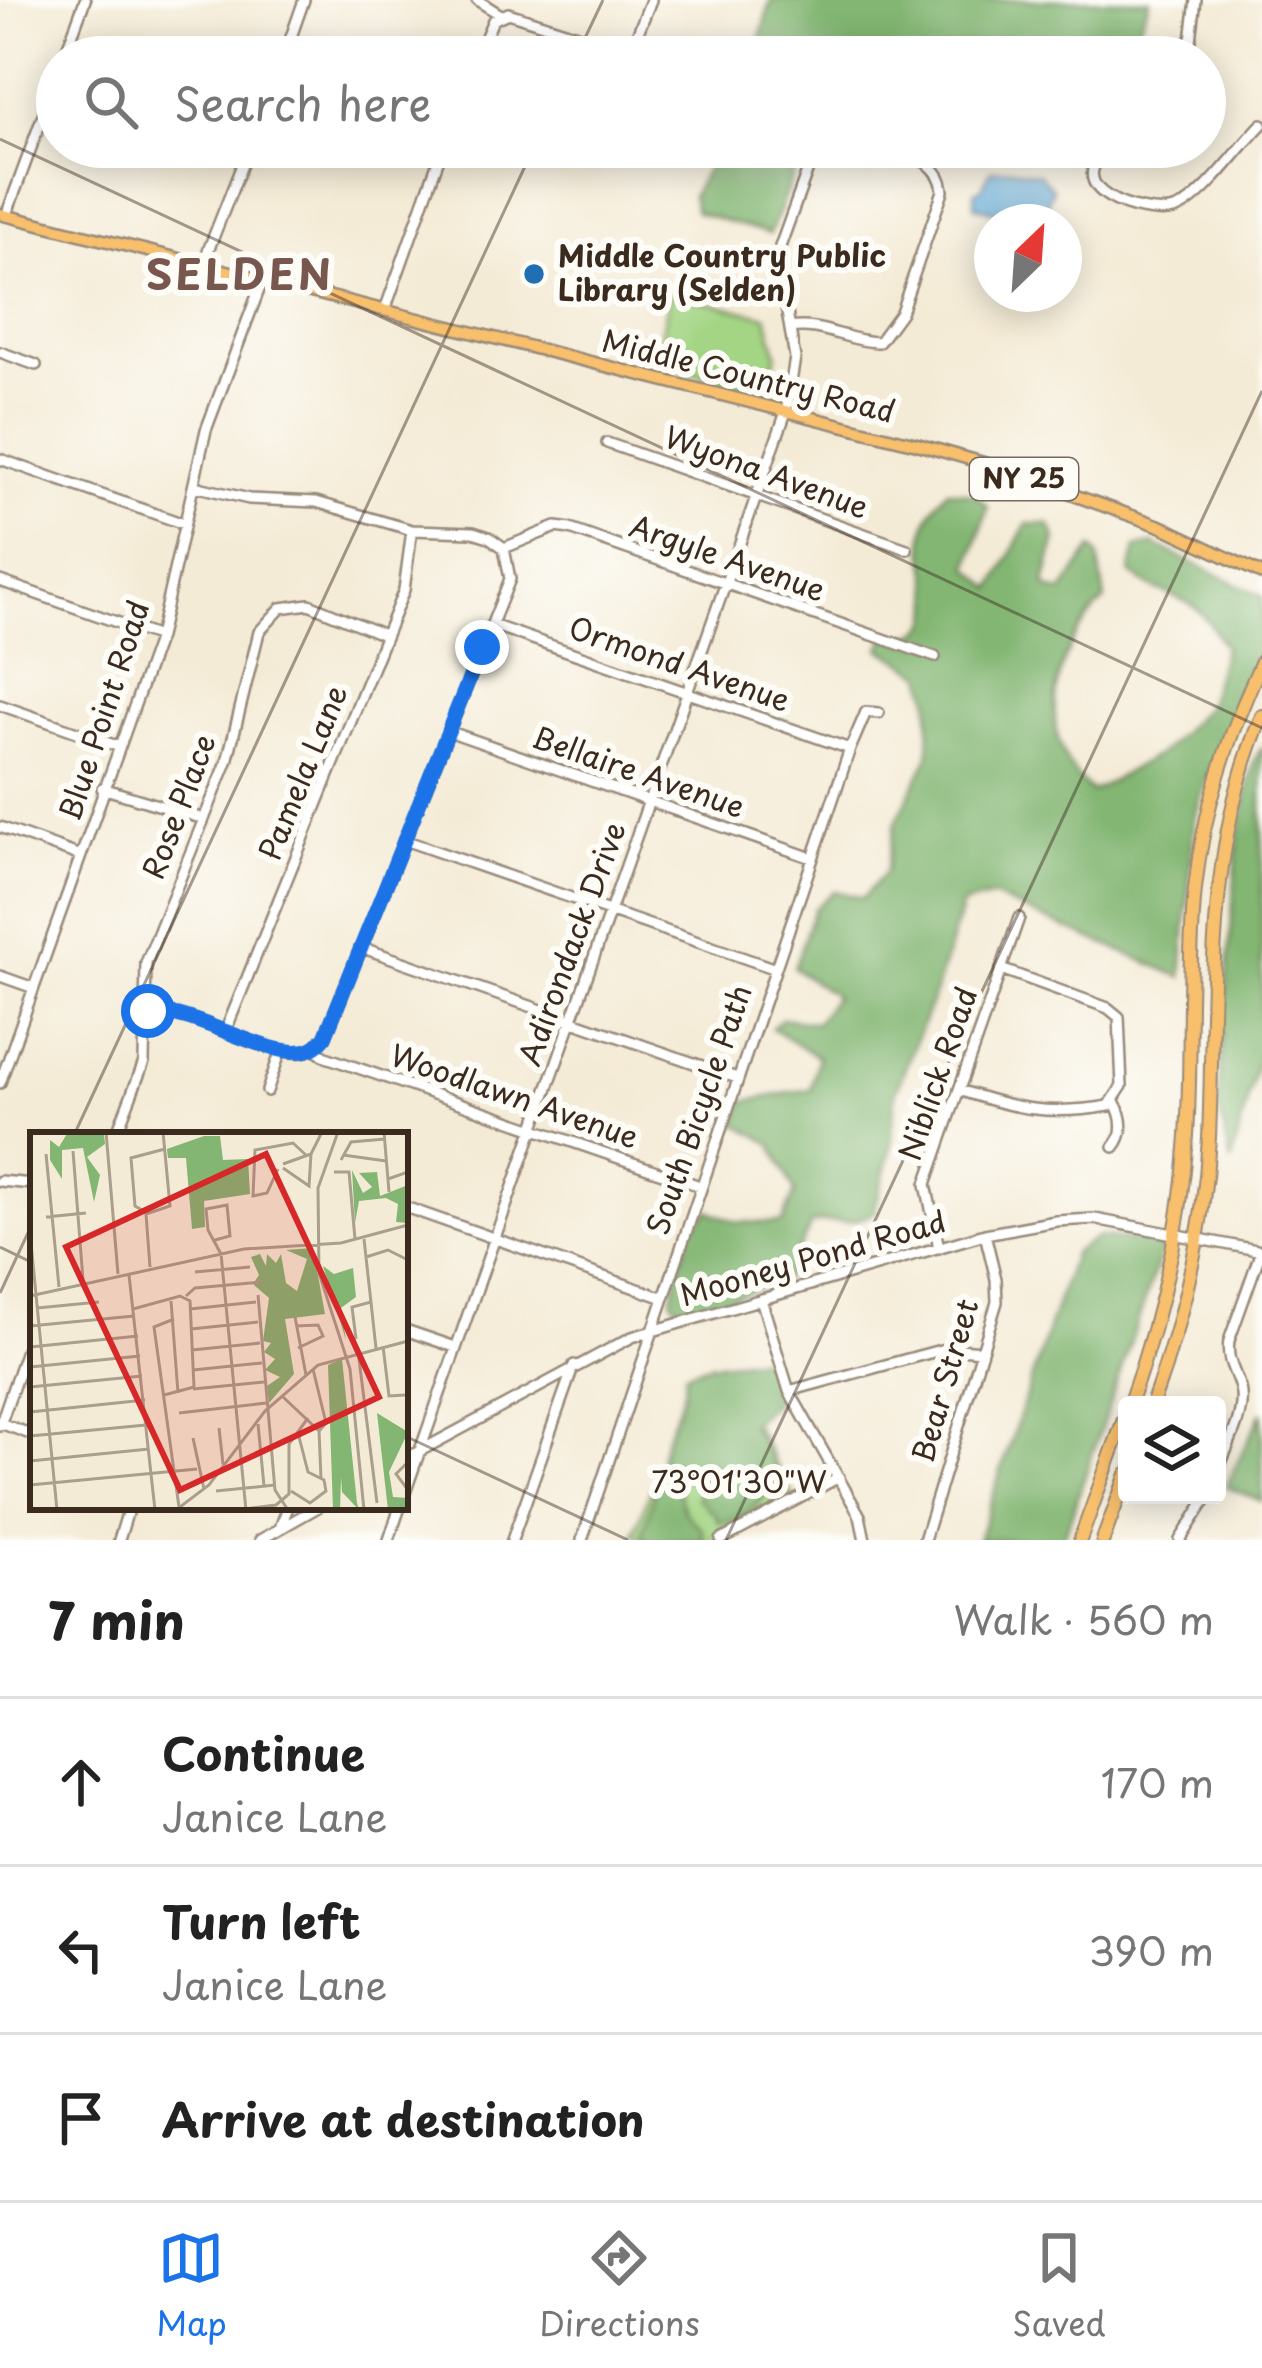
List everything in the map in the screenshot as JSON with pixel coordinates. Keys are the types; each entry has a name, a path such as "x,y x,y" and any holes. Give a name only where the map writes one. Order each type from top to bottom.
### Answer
{"highway":[{"path":"1132,1396 1176,1232 1187,1137 1199,860 1223,757 1262,661"},
{"path":"1155,1396 1198,1236 1208,1141 1217,892 1234,799 1262,716"},
{"path":"1080,1540 1118,1436"},
{"path":"1102,1540 1118,1498"}],"main road":[{"name":"Middle Country Road","path":"3,215 987,464 1163,527 1262,574"}],"street":[{"path":"72,36 85,0"},
{"path":"291,36 304,0"},
{"path":"477,0 501,15"},
{"path":"637,36 651,0"},
{"path":"1192,36 1196,0"},
{"path":"486,36 493,20 518,14 585,36"},
{"path":"1226,162 1262,124"},
{"path":"3,215 36,130"},
{"path":"202,266 241,168"},
{"path":"385,310 436,168"},
{"name":"Adirondack Drive","path":"408,1484 786,412 795,358 777,255 808,168"},
{"path":"790,328 806,325 879,342 901,311 943,191 934,168"},
{"path":"1093,168 1091,177 1099,191 1137,206 1172,211 1190,201 1221,168"},
{"name":"Blue Point Road","path":"0,1083 159,637 206,430 262,281"},
{"path":"0,352 36,365"},
{"name":"Wyona Avenue","path":"608,443 908,549"},
{"path":"0,459 184,524"},
{"path":"148,1011 168,1011 281,1049 314,1048 332,1025 510,579 504,548 473,532 412,530 316,502 249,499 194,486"},
{"name":"Argyle Avenue","path":"504,548 556,527 570,529 935,657"},
{"name":"Pamela Lane","path":"226,1030 409,573 412,530"},
{"path":"0,581 159,637"},
{"name":"Rose Place","path":"117,1132 144,1061 146,963 226,762 259,632 271,614 292,604 309,604 384,635"},
{"name":"Ormond Avenue","path":"492,625 850,749"},
{"path":"0,705 117,746"},
{"name":"South Bicycle Path","path":"582,1540 850,749 866,712 879,713"},
{"name":"Bellaire Avenue","path":"448,731 812,858"},
{"path":"102,788 204,818"},
{"path":"0,827 81,856"},
{"path":"404,840 773,968"},
{"name":"Niblick Road","path":"938,1248 926,1184 1019,918"},
{"path":"363,948 737,1078"},
{"path":"1001,969 1108,1008 1119,1017 1122,1086 1115,1102 1123,1122 1114,1147"},
{"path":"0,976 34,988"},
{"name":"Woodlawn Avenue","path":"314,1048 326,1057 700,1186"},
{"path":"267,1091 281,1049"},
{"path":"959,1090 1028,1112 1099,1108 1115,1102"},
{"path":"0,1181 30,1184"},
{"path":"408,1208 661,1297"},
{"name":"Mooney Pond Road","path":"408,1457 574,1365 653,1330 986,1234 1082,1220 1176,1232 1262,1251"},
{"name":"Bear Street","path":"924,1540 997,1302 986,1234"},
{"path":"1226,1447 1241,1403 1241,1389 1227,1354 1229,1341 1262,1251"},
{"path":"761,1299 789,1391 860,1516 865,1540"},
{"path":"408,1331 455,1347"},
{"path":"30,1339 0,1424 30,1434"},
{"path":"789,1391 948,1348 982,1351"},
{"path":"512,1540 574,1365"},
{"path":"722,1540 839,1477"},
{"path":"1180,1540 1203,1504"},
{"path":"119,1540 128,1510"},
{"path":"280,1528 287,1510"},
{"path":"260,1540 313,1510"},
{"path":"388,1540 399,1510"},
{"path":"750,1526 759,1539"}],"green space":[{"path":"771,0 1150,0 1135,36 761,36"},
{"path":"707,168 796,168 770,234 696,212 692,196"},
{"path":"670,294 767,316 777,354 766,392 655,362"},
{"path":"948,490 974,494 988,507 969,567 993,589 1027,524 1049,524 1056,538 1045,585 1051,590 1063,592 1092,548 1098,555 1105,600 1071,644 1055,696 1061,748 1092,792 1162,752 1207,706 1224,647 1202,613 1130,573 1136,548 1153,544 1262,596 1262,649 1194,819 1182,977 993,897 962,905 937,987 895,1093 891,1149 874,1212 849,1221 811,1224 784,1280 701,1307 676,1306 671,1299 689,1233 708,1210 736,1222 782,1223 795,1192 772,1144 736,1123 745,1101 811,1089 818,1057 772,1028 783,1018 816,1023 835,996 794,968 814,909 834,891 863,898 886,871 896,822 929,756 930,703 924,674 880,648 888,635 909,635 923,629 930,619 924,535 931,514"},
{"path":"1262,746 1262,1045 1231,1163 1218,1103 1238,837 1254,762"},
{"path":"1098,1237 1154,1242 1162,1250 1063,1540 978,1540 1074,1252"},
{"path":"764,1358 775,1402 750,1425 772,1459 778,1480 745,1514 718,1522 697,1498 703,1472 692,1467 678,1485 679,1493 684,1510 702,1528 703,1537 646,1540 642,1532 685,1373 709,1364"},
{"path":"1262,1412 1262,1501 1226,1487"},
{"path":"753,1423 794,1497 710,1540 643,1540 634,1533 652,1486"}],"water":[{"path":"1011,168 1039,174 1053,188 1047,204 975,204 975,191 991,170"}],"place":[{"name":"Middle Country Public Library (Selden)","path":"534,274"}],"district":[{"name":"SELDEN","path":"240,275"}],"route":[{"path":"148,1011 180,1014 299,1052 314,1048 325,1037 482,647"}]}
